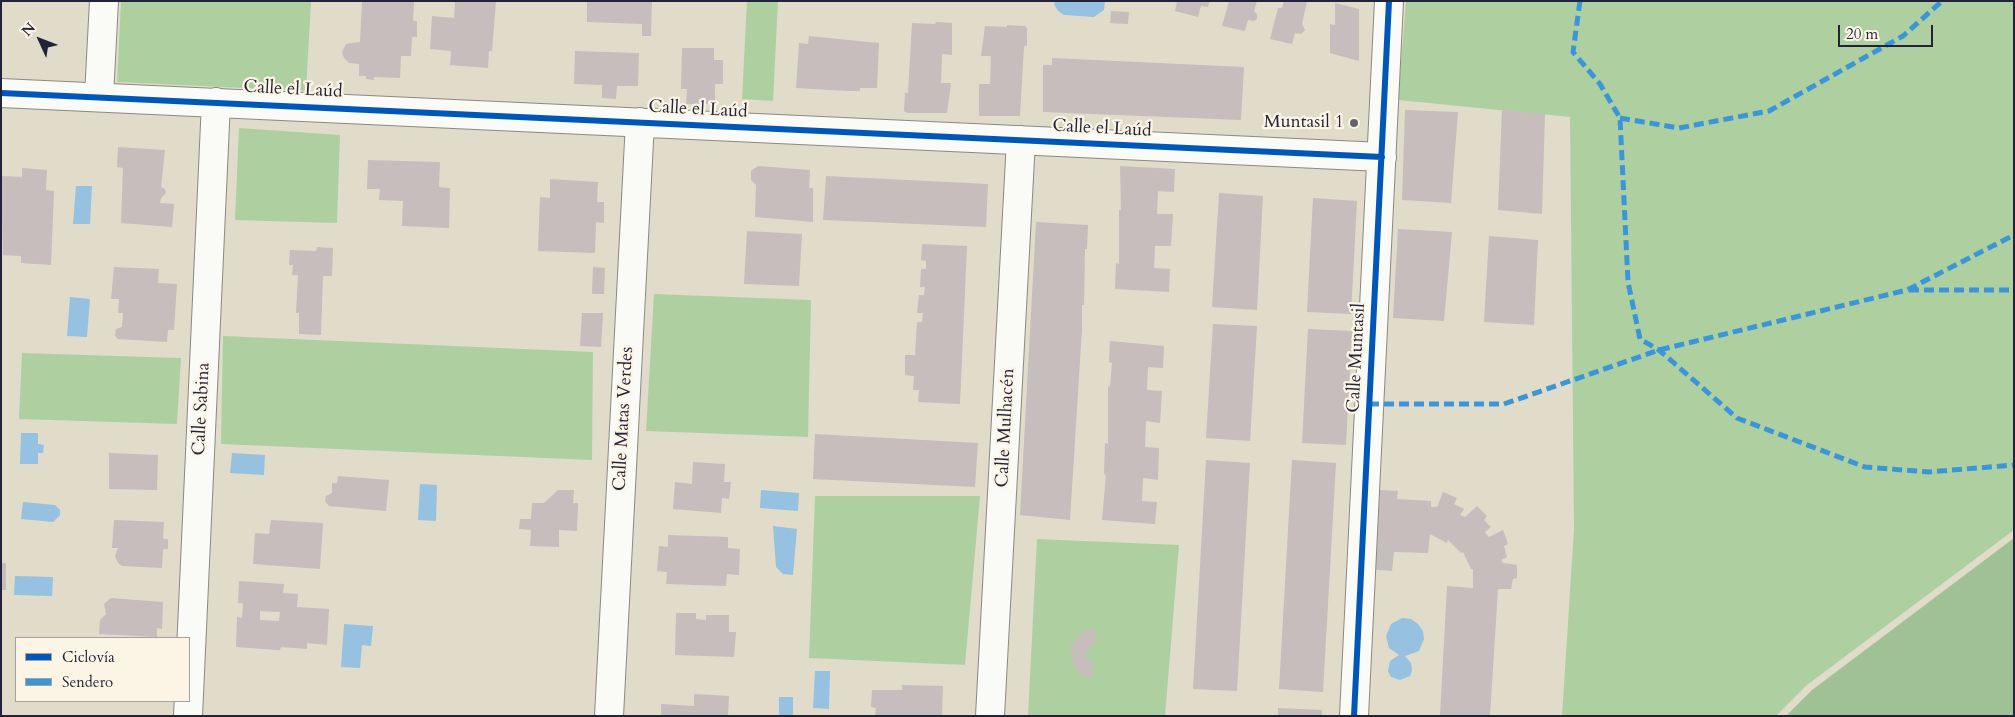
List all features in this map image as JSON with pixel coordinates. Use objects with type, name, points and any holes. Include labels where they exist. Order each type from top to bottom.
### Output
[{"type":"street","points":[[99,96],[104,1]]},
{"type":"street","name":"Calle Muntasil","points":[[1354,716],[1389,1]]},
{"type":"street","name":"Calle el Laúd","points":[[5,94],[99,96],[1382,157]]},
{"type":"street","name":"Calle Sabina","points":[[190,672],[216,102]]},
{"type":"street","name":"Calle Matas Verdes","points":[[609,716],[640,122]]},
{"type":"street","name":"Calle Mulhacén","points":[[990,716],[1021,140]]},
{"type":"street","name":"Calle Sabina","points":[[188,716],[189,702]]},
{"type":"green space","points":[[121,1],[311,1],[306,91],[117,82]]},
{"type":"green space","points":[[747,1],[778,1],[773,101],[742,99]]},
{"type":"green space","points":[[1406,1],[2014,1],[2014,530],[1807,685],[1776,716],[1562,716],[1574,529],[1570,117],[1398,100]]},
{"type":"green space","points":[[239,128],[340,135],[337,223],[235,220]]},
{"type":"green space","points":[[654,294],[811,300],[808,437],[646,431]]},
{"type":"green space","points":[[223,336],[593,352],[592,460],[221,444]]},
{"type":"green space","points":[[22,353],[181,358],[177,424],[19,419]]},
{"type":"green space","points":[[815,496],[980,496],[965,665],[809,658]]},
{"type":"green space","points":[[2014,538],[2014,716],[1786,716],[1812,690]]},
{"type":"green space","points":[[1037,539],[1179,545],[1165,716],[1028,716]]},
{"type":"water","points":[[1055,1],[1105,1],[1104,10],[1094,17],[1064,15],[1058,11],[1054,4]]},
{"type":"water","points":[[76,186],[92,186],[90,224],[73,224]]},
{"type":"water","points":[[70,297],[90,299],[87,337],[67,336]]},
{"type":"water","points":[[21,433],[38,433],[38,444],[44,445],[43,453],[38,453],[38,464],[20,464]]},
{"type":"water","points":[[232,453],[265,455],[264,475],[230,473]]},
{"type":"water","points":[[420,484],[437,485],[436,521],[418,520]]},
{"type":"water","points":[[761,490],[799,493],[798,511],[760,508]]},
{"type":"water","points":[[23,502],[55,505],[60,510],[60,515],[53,522],[21,519]]},
{"type":"water","points":[[773,526],[797,529],[793,575],[783,574],[776,567]]},
{"type":"water","points":[[15,576],[53,577],[52,596],[14,595]]},
{"type":"water","points":[[1402,618],[1411,619],[1418,624],[1423,631],[1424,639],[1419,651],[1405,656],[1411,663],[1412,670],[1410,676],[1400,680],[1391,677],[1388,671],[1390,661],[1399,655],[1389,648],[1386,636],[1391,624]]},
{"type":"water","points":[[344,624],[373,626],[371,646],[362,645],[360,668],[341,667]]},
{"type":"water","points":[[815,671],[830,671],[829,709],[813,708]]},
{"type":"water","points":[[779,697],[793,697],[793,716],[779,716]]},
{"type":"building","points":[[362,1],[414,1],[413,21],[417,21],[417,37],[412,37],[411,56],[401,56],[400,78],[374,77],[374,80],[366,79],[366,76],[359,76],[359,64],[349,63],[344,58],[342,52],[346,44],[360,42]]},
{"type":"building","points":[[455,1],[496,1],[492,51],[489,51],[488,68],[450,65],[451,51],[430,49],[432,16],[454,18]]},
{"type":"building","points":[[587,1],[652,1],[651,36],[642,36],[642,24],[587,22]]},
{"type":"building","points":[[1177,1],[1210,1],[1208,7],[1201,6],[1198,17],[1175,11]]},
{"type":"building","points":[[1229,1],[1257,1],[1254,11],[1257,14],[1257,19],[1254,21],[1248,20],[1245,31],[1222,26]]},
{"type":"building","points":[[1284,1],[1307,1],[1302,24],[1305,30],[1301,34],[1295,33],[1292,44],[1270,39],[1278,8],[1282,8]]},
{"type":"building","points":[[1335,3],[1359,9],[1359,61],[1330,53],[1330,24],[1335,25]]},
{"type":"building","points":[[1111,11],[1129,12],[1128,24],[1110,23]]},
{"type":"building","points":[[936,22],[952,23],[952,55],[942,54],[941,83],[951,83],[947,113],[907,113],[904,111],[905,93],[908,93],[912,23],[935,24]]},
{"type":"building","points":[[1007,25],[1025,26],[1027,28],[1027,46],[1024,46],[1020,116],[979,116],[979,84],[990,84],[991,56],[981,56],[985,26],[1007,27]]},
{"type":"building","points":[[809,36],[879,43],[877,88],[860,88],[860,91],[847,91],[796,88],[799,43],[808,44]]},
{"type":"building","points":[[682,48],[714,48],[714,60],[723,60],[723,84],[715,84],[715,104],[686,104],[687,89],[681,89]]},
{"type":"building","points":[[575,51],[639,53],[638,86],[617,86],[616,99],[602,98],[602,85],[574,84]]},
{"type":"building","points":[[1052,58],[1244,67],[1241,120],[1043,112],[1043,65],[1052,65]]},
{"type":"building","points":[[1405,110],[1458,112],[1451,203],[1402,200]]},
{"type":"building","points":[[1502,110],[1545,114],[1542,214],[1498,210]]},
{"type":"building","points":[[118,147],[165,150],[161,187],[165,189],[166,193],[161,198],[160,203],[174,204],[172,227],[121,223],[123,168],[117,167]]},
{"type":"building","points":[[368,160],[440,162],[439,187],[450,188],[449,228],[402,226],[403,201],[379,200],[380,189],[367,189]]},
{"type":"building","points":[[758,166],[810,170],[809,188],[813,188],[813,222],[755,217],[756,185],[751,180],[751,171]]},
{"type":"building","points":[[1120,166],[1175,169],[1174,192],[1158,191],[1157,214],[1173,214],[1171,246],[1155,246],[1154,268],[1170,269],[1169,292],[1115,289],[1116,263],[1119,264]]},
{"type":"building","points":[[22,168],[47,170],[46,190],[54,191],[51,265],[21,263],[21,256],[3,255],[1,176],[22,177]]},
{"type":"building","points":[[826,176],[988,184],[986,227],[823,220]]},
{"type":"building","points":[[550,179],[598,182],[597,202],[604,202],[604,223],[596,222],[595,253],[538,251],[540,197],[550,198]]},
{"type":"building","points":[[1219,193],[1263,196],[1257,310],[1212,307]]},
{"type":"building","points":[[1313,198],[1357,201],[1351,314],[1307,312]]},
{"type":"building","points":[[1036,222],[1088,225],[1087,249],[1085,249],[1084,305],[1082,305],[1070,520],[1020,515]]},
{"type":"building","points":[[1398,229],[1452,232],[1444,321],[1393,318]]},
{"type":"building","points":[[747,231],[802,234],[799,286],[744,284]]},
{"type":"building","points":[[1489,236],[1538,240],[1534,325],[1484,322]]},
{"type":"building","points":[[922,244],[967,246],[960,404],[918,402],[919,390],[913,390],[914,376],[905,375],[905,355],[915,355],[917,322],[922,322],[923,313],[917,313],[919,295],[924,295],[925,287],[920,287],[921,269],[926,269],[926,261],[921,260]]},
{"type":"building","points":[[317,247],[333,248],[332,276],[323,276],[321,335],[299,334],[299,313],[296,313],[298,275],[292,275],[293,265],[289,265],[290,250],[316,251]]},
{"type":"building","points":[[114,267],[159,269],[158,283],[177,284],[174,330],[168,330],[167,342],[118,339],[115,336],[116,329],[122,327],[123,313],[118,313],[119,299],[111,299]]},
{"type":"building","points":[[593,267],[605,268],[604,294],[592,294]]},
{"type":"building","points":[[582,313],[603,313],[601,347],[580,346]]},
{"type":"building","points":[[1213,324],[1257,326],[1250,441],[1206,438]]},
{"type":"building","points":[[1308,329],[1352,331],[1346,445],[1302,443]]},
{"type":"building","points":[[1110,341],[1164,346],[1163,368],[1148,367],[1147,390],[1162,391],[1160,423],[1146,421],[1145,447],[1159,448],[1158,480],[1143,478],[1142,501],[1157,502],[1155,524],[1102,520],[1106,475],[1104,474],[1105,443],[1108,444],[1108,386],[1110,387],[1112,363],[1109,362]]},
{"type":"building","points":[[815,434],[978,443],[975,487],[813,479]]},
{"type":"building","points":[[109,453],[158,455],[157,490],[109,489]]},
{"type":"building","points":[[1206,460],[1250,463],[1237,691],[1193,689]]},
{"type":"building","points":[[1292,460],[1336,463],[1323,692],[1279,689]]},
{"type":"building","points":[[693,462],[725,464],[724,482],[731,482],[729,499],[722,498],[721,513],[673,509],[675,482],[692,484]]},
{"type":"building","points":[[338,476],[389,480],[386,511],[329,506],[325,501],[326,496],[332,493],[332,483],[337,483]]},
{"type":"building","points":[[558,490],[574,490],[573,503],[578,503],[577,531],[559,530],[559,547],[530,546],[531,530],[519,529],[520,519],[531,519],[532,503],[544,503]]},
{"type":"building","points":[[1380,490],[1398,491],[1397,499],[1431,501],[1431,507],[1437,507],[1443,492],[1457,498],[1454,504],[1464,509],[1460,515],[1465,517],[1477,506],[1487,516],[1484,520],[1491,527],[1485,532],[1489,537],[1503,530],[1508,544],[1504,546],[1507,557],[1501,560],[1503,563],[1517,565],[1517,578],[1513,579],[1511,589],[1498,589],[1490,716],[1440,716],[1447,586],[1473,588],[1473,569],[1471,569],[1463,552],[1461,553],[1448,540],[1447,543],[1430,534],[1428,553],[1394,552],[1392,571],[1367,569],[1368,547],[1377,547]]},
{"type":"building","points":[[114,520],[164,522],[163,539],[168,539],[168,549],[163,549],[162,568],[122,566],[118,563],[115,556],[118,548],[112,548]]},
{"type":"building","points":[[271,520],[323,523],[320,569],[253,564],[255,533],[269,534]]},
{"type":"building","points":[[668,535],[728,537],[728,548],[740,549],[739,575],[727,574],[726,586],[666,584],[667,572],[657,571],[659,546],[668,547]]},
{"type":"building","points":[[1,563],[6,563],[6,590],[1,590]]},
{"type":"building","points":[[239,581],[284,584],[283,593],[298,594],[297,607],[329,609],[327,645],[307,643],[307,649],[281,647],[280,650],[236,647],[237,617],[242,618],[243,603],[238,603]],"holes":[[[260,611],[280,612],[279,621],[260,620]]]},
{"type":"building","points":[[111,598],[163,602],[162,629],[157,628],[157,637],[99,634],[100,620],[106,614],[104,604]]},
{"type":"building","points":[[676,613],[696,613],[696,619],[706,620],[706,615],[729,615],[729,632],[736,632],[734,657],[675,655]]},
{"type":"building","points":[[1096,628],[1095,645],[1090,646],[1085,654],[1087,660],[1094,663],[1091,679],[1079,674],[1072,663],[1071,646],[1082,632]]},
{"type":"building","points":[[902,685],[943,686],[942,716],[875,716],[876,708],[871,707],[872,690],[902,690]]},
{"type":"building","points":[[694,694],[729,696],[728,716],[661,716],[661,704],[694,706]]},
{"type":"building","points":[[1278,708],[1322,710],[1322,716],[1278,716]]},
{"type":"marked path","points":[[1580,1],[1573,52],[1600,84],[1620,118],[1628,282],[1640,339],[1659,350],[1737,418],[1865,467],[1929,472],[2014,465]]},
{"type":"marked path","points":[[1620,118],[1679,128],[1769,111],[1903,36],[1942,1]]},
{"type":"marked path","points":[[1369,404],[1504,404],[1659,350],[1907,290],[2014,235]]},
{"type":"marked path","points":[[1909,290],[2014,290]]},
{"type":"cycle path","points":[[1354,716],[1389,1]]},
{"type":"cycle path","points":[[1,93],[1382,157]]},
{"type":"place","name":"Muntasil 1","points":[[1354,123]]}]
